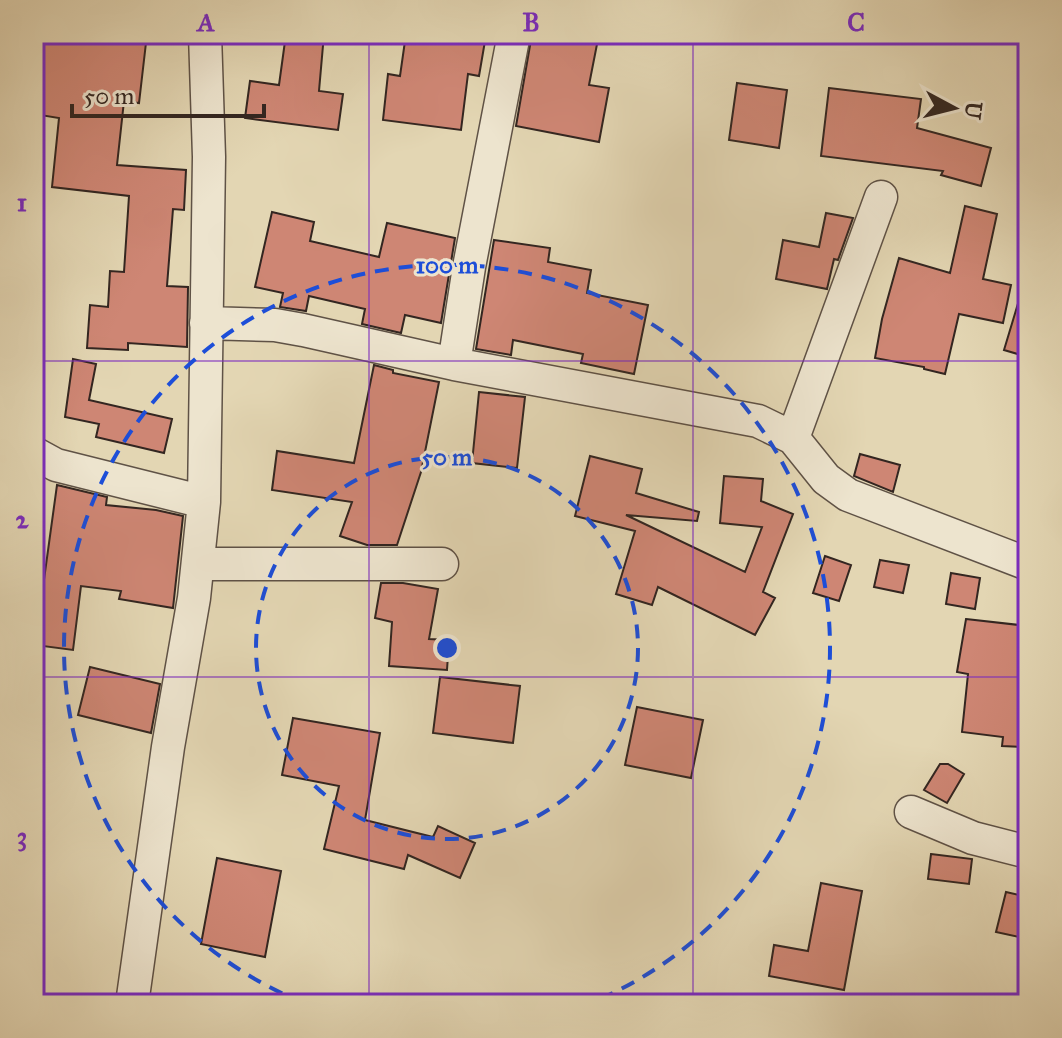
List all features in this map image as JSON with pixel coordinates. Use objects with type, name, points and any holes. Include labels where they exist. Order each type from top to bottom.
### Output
[{"type":"street","points":[[132,1004],[198,564],[204,502],[209,157],[205,34]]},
{"type":"street","points":[[454,364],[469,267],[514,34]]},
{"type":"street","points":[[793,438],[881,197]]},
{"type":"street","points":[[206,323],[289,327],[454,364],[758,421],[793,438],[826,479],[848,495],[1028,564]]},
{"type":"street","points":[[34,453],[56,465],[204,502]]},
{"type":"street","points":[[198,564],[442,564]]},
{"type":"street","points":[[911,812],[973,838],[1028,852]]},
{"type":"building","points":[[34,34],[147,34],[139,103],[124,101],[117,165],[186,170],[184,210],[173,209],[167,286],[188,287],[187,347],[128,343],[128,350],[87,348],[90,305],[108,307],[110,271],[124,272],[129,196],[52,187],[59,118],[34,114]]},
{"type":"building","points":[[286,34],[324,34],[319,91],[343,94],[338,130],[245,118],[250,81],[279,85]]},
{"type":"building","points":[[406,34],[446,34],[485,41],[479,76],[468,74],[461,130],[383,120],[388,74],[400,76]]},
{"type":"building","points":[[532,34],[599,34],[589,85],[609,88],[599,142],[516,126]]},
{"type":"building","points":[[737,83],[787,90],[779,148],[729,140]]},
{"type":"building","points":[[829,88],[921,99],[917,128],[991,148],[981,186],[941,175],[943,171],[821,156]]},
{"type":"building","points":[[965,206],[997,214],[983,279],[1011,285],[1003,323],[959,314],[945,374],[875,358],[899,258],[950,273]]},
{"type":"building","points":[[272,212],[314,222],[310,241],[379,257],[387,223],[455,238],[441,323],[405,315],[401,333],[362,324],[365,309],[309,296],[306,311],[280,307],[283,293],[255,287]]},
{"type":"building","points":[[826,213],[853,218],[838,260],[834,259],[827,289],[776,279],[783,240],[819,247]]},
{"type":"building","points":[[494,240],[550,248],[548,262],[591,270],[587,293],[648,305],[634,374],[581,363],[583,354],[513,340],[511,355],[476,349]]},
{"type":"building","points":[[1023,287],[1028,288],[1028,357],[1004,350]]},
{"type":"building","points":[[73,359],[96,364],[89,400],[172,419],[164,453],[96,437],[99,424],[65,417]]},
{"type":"building","points":[[374,365],[393,370],[393,373],[439,382],[421,472],[397,545],[367,545],[340,536],[352,502],[272,490],[277,451],[354,463]]},
{"type":"building","points":[[479,392],[525,397],[517,468],[472,463]]},
{"type":"building","points":[[860,454],[900,465],[893,492],[854,476]]},
{"type":"building","points":[[590,456],[642,469],[636,493],[699,512],[697,521],[626,515],[745,572],[762,527],[720,523],[724,476],[763,479],[761,501],[793,514],[763,592],[775,598],[755,635],[658,587],[652,605],[616,594],[635,531],[575,516]]},
{"type":"building","points":[[57,485],[107,497],[106,505],[183,516],[173,608],[119,599],[121,591],[81,586],[73,650],[35,645]]},
{"type":"building","points":[[825,556],[851,565],[839,601],[813,593]]},
{"type":"building","points":[[880,560],[909,565],[903,593],[874,587]]},
{"type":"building","points":[[951,573],[980,578],[975,609],[946,604]]},
{"type":"building","points":[[381,583],[438,589],[429,639],[449,640],[447,670],[389,666],[392,622],[375,618]]},
{"type":"building","points":[[966,619],[1028,626],[1020,709],[1026,710],[1023,747],[1002,746],[1003,737],[962,732],[968,674],[957,672]]},
{"type":"building","points":[[90,667],[160,684],[151,733],[78,715]]},
{"type":"building","points":[[440,677],[520,686],[513,743],[433,733]]},
{"type":"building","points":[[637,707],[703,720],[691,778],[625,765]]},
{"type":"building","points":[[293,718],[380,733],[365,820],[433,837],[438,826],[475,843],[460,878],[408,855],[404,869],[324,849],[339,786],[282,775]]},
{"type":"building","points":[[940,764],[948,764],[964,774],[947,803],[924,790]]},
{"type":"building","points":[[931,854],[972,859],[969,884],[928,879]]},
{"type":"building","points":[[217,858],[281,871],[265,957],[201,944]]},
{"type":"building","points":[[821,883],[862,891],[844,990],[769,976],[774,945],[808,951]]},
{"type":"building","points":[[1006,892],[1028,897],[1028,939],[996,932]]}]
